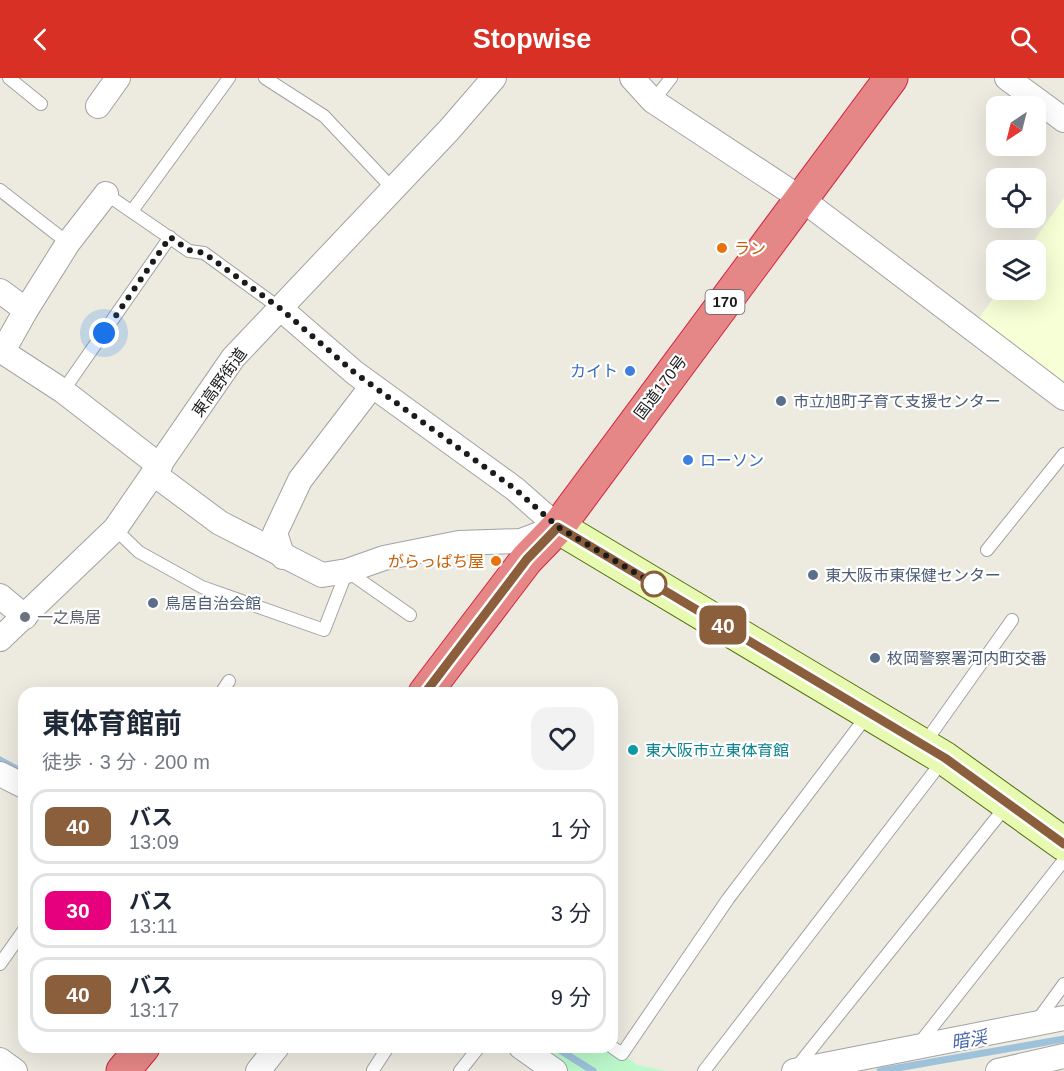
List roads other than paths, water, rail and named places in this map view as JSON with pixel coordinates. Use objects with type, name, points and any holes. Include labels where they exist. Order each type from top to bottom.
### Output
[{"type":"highway","name":"国道170号","points":[[430,687],[527,559],[558,527],[660,387],[803,200],[891,78]]},
{"type":"highway","points":[[123,1071],[138,1053]]},
{"type":"street","points":[[98,105],[118,78]]},
{"type":"street","name":"東高野街道","points":[[0,639],[115,529],[233,358],[449,130],[494,78]]},
{"type":"street","points":[[632,78],[653,101],[803,200],[1064,398]]},
{"type":"street","points":[[1007,78],[1064,120]]},
{"type":"street","points":[[106,194],[68,243],[1,351],[63,391],[220,522],[283,557],[322,575],[347,571],[384,558],[459,543],[521,541],[558,527]]},
{"type":"street","points":[[0,291],[26,310]]},
{"type":"street","points":[[281,309],[372,386],[515,489],[558,527],[934,751],[1064,844]]},
{"type":"street","points":[[283,557],[275,534],[300,480],[372,386]]},
{"type":"street","points":[[0,596],[25,617]]},
{"type":"street","points":[[0,774],[18,783]]},
{"type":"street","points":[[794,1071],[1064,1018]]},
{"type":"street","points":[[258,1071],[272,1053]]},
{"type":"street","points":[[528,1053],[551,1070]]},
{"type":"street","points":[[998,1071],[1064,1056]]},
{"type":"street","points":[[0,1060],[15,1071]]},
{"type":"lane","points":[[9,78],[41,105]]},
{"type":"lane","points":[[132,211],[229,78]]},
{"type":"lane","points":[[265,78],[324,116],[392,188]]},
{"type":"lane","points":[[653,101],[671,78]]},
{"type":"lane","points":[[0,190],[68,243]]},
{"type":"lane","points":[[106,194],[189,250],[204,253],[281,309]]},
{"type":"lane","points":[[63,391],[170,237]]},
{"type":"lane","points":[[987,550],[1064,454]]},
{"type":"lane","points":[[115,529],[139,552],[202,587],[324,630],[347,571],[410,615]]},
{"type":"lane","points":[[704,1071],[934,751],[1012,620]]},
{"type":"lane","points":[[225,687],[229,681]]},
{"type":"lane","points":[[618,1051],[622,1054],[728,899],[869,712]]},
{"type":"lane","points":[[794,1071],[1008,803]]},
{"type":"lane","points":[[917,1046],[1064,860]]},
{"type":"lane","points":[[0,964],[18,938]]},
{"type":"lane","points":[[1034,1024],[1064,984]]},
{"type":"lane","points":[[373,1070],[384,1053]]},
{"type":"lane","points":[[460,1071],[474,1053]]},
{"type":"waterway","name":"暗渓","points":[[0,760],[18,770]]},
{"type":"waterway","name":"暗渓","points":[[880,1071],[1064,1039]]},
{"type":"waterway","name":"暗渓","points":[[564,1053],[593,1071]]},
{"type":"place","name":"ラン","points":[[722,248]]},
{"type":"place","name":"カイト","points":[[630,371]]},
{"type":"place","name":"市立旭町子育て支援センター","points":[[781,401]]},
{"type":"place","name":"ローソン","points":[[688,460]]},
{"type":"place","name":"がらっぱち屋","points":[[496,561]]},
{"type":"place","name":"東大阪市東保健センター","points":[[813,575]]},
{"type":"place","name":"鳥居自治会館","points":[[153,603]]},
{"type":"place","name":"一之鳥居","points":[[25,617]]},
{"type":"place","name":"枚岡警察署河内町交番","points":[[875,658]]},
{"type":"place","name":"東大阪市立東体育館","points":[[633,750]]}]
